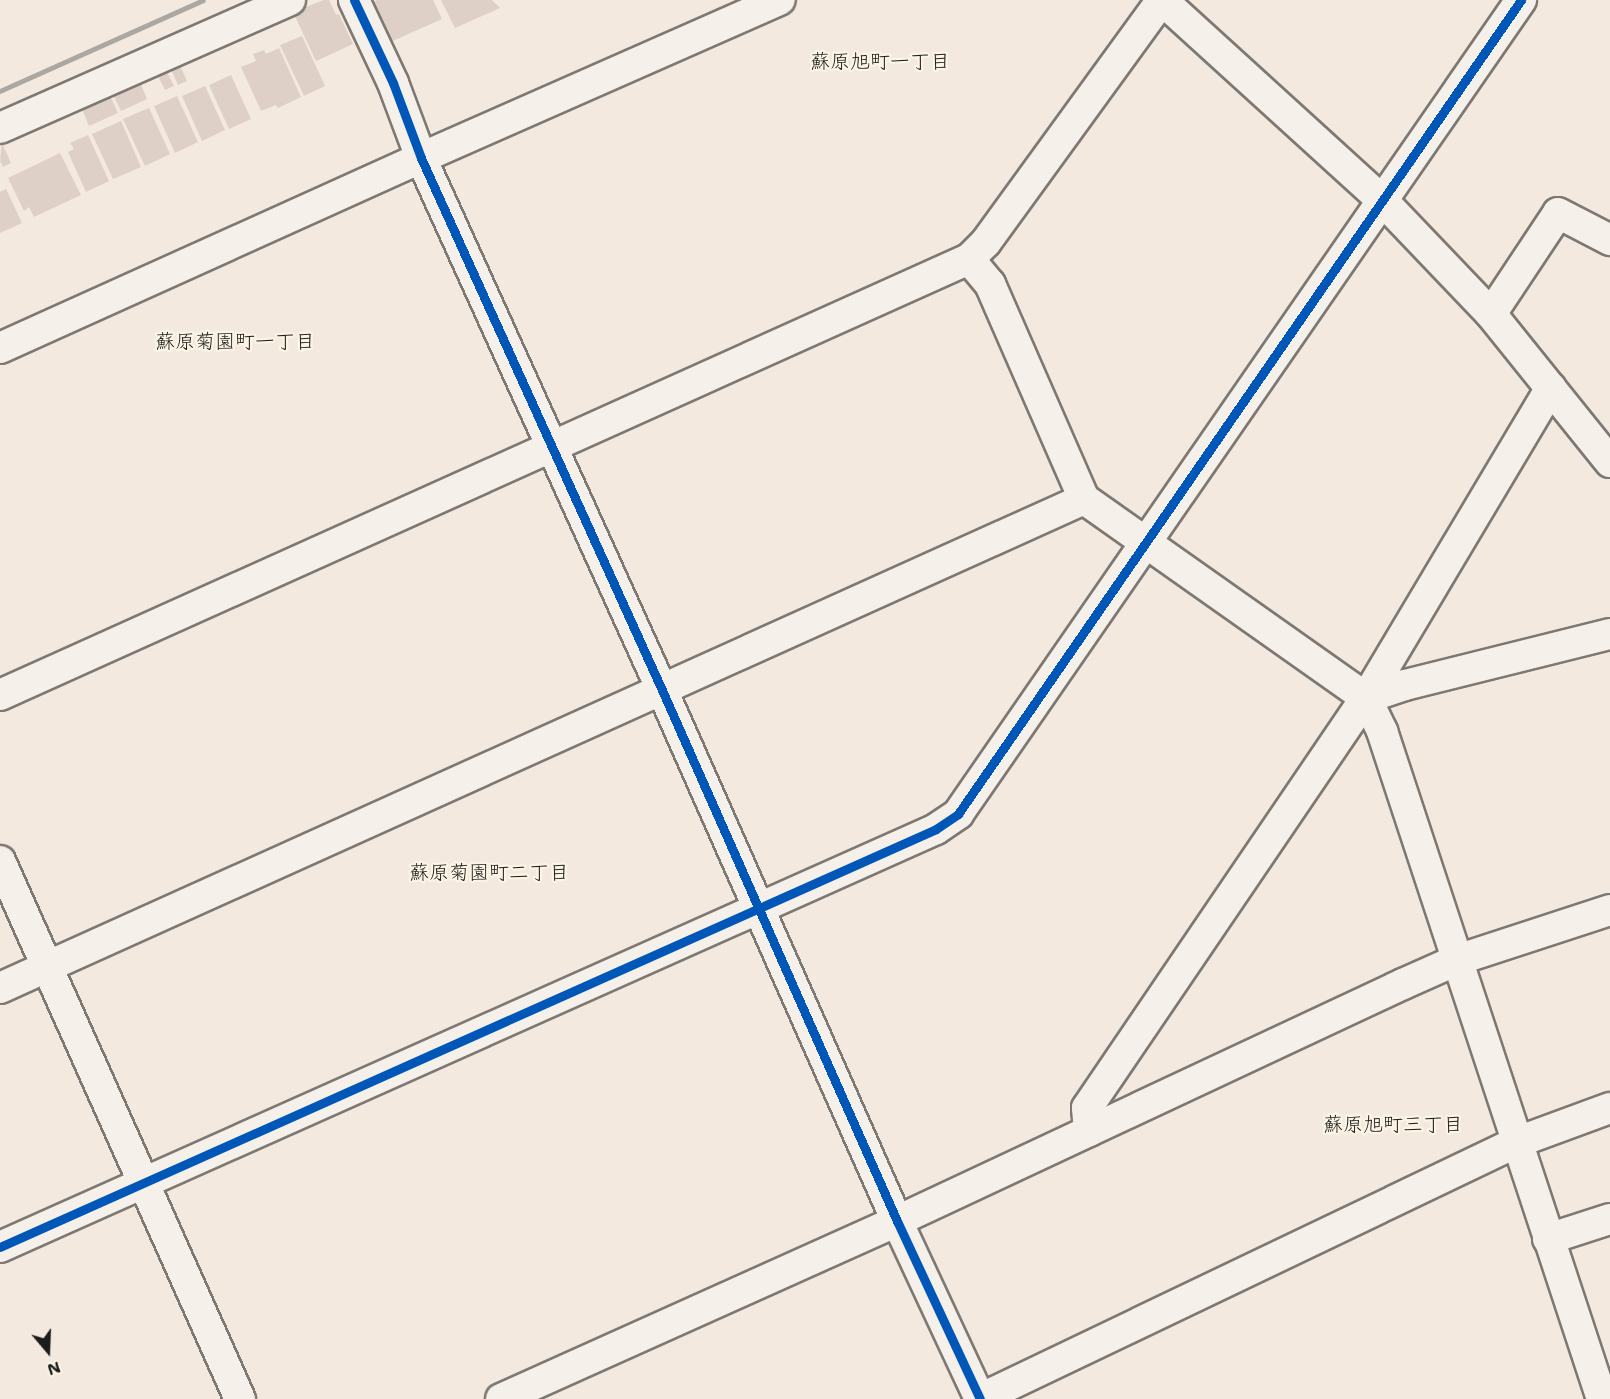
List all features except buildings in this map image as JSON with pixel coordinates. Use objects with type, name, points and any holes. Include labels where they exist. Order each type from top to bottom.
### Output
[{"type":"street","points":[[0,128],[290,0]]},
{"type":"street","points":[[354,0],[393,83],[421,158],[662,690],[757,909],[897,1221],[980,1399],[1515,1143],[1610,1108]]},
{"type":"street","points":[[0,348],[421,158],[780,0]]},
{"type":"street","points":[[0,695],[969,259],[986,242],[1162,0],[1382,200],[1491,314],[1610,462]]},
{"type":"street","points":[[0,1247],[936,829],[958,814],[1521,0]]},
{"type":"street","points":[[1491,314],[1558,213],[1610,240]]},
{"type":"street","points":[[969,259],[990,284],[1084,499],[1366,698],[1382,731],[1599,1396]]},
{"type":"street","points":[[1089,1131],[1087,1108],[1366,698],[1551,388]]},
{"type":"street","points":[[0,988],[1084,499]]},
{"type":"street","points":[[1366,698],[1405,685],[1610,634]]},
{"type":"street","points":[[0,861],[240,1399]]},
{"type":"street","points":[[501,1399],[897,1221],[1457,960],[1610,910]]},
{"type":"street","points":[[1548,1239],[1610,1219]]},
{"type":"railway","points":[[0,91],[203,0]]},
{"type":"cycle path","points":[[354,0],[393,83],[421,158],[662,690],[897,1221],[980,1399]]},
{"type":"cycle path","points":[[0,1247],[936,829],[958,814],[1521,0]]},
{"type":"district","name":"蘇原旭町一丁目","points":[[880,61]]},
{"type":"district","name":"蘇原菊園町一丁目","points":[[235,341]]},
{"type":"district","name":"蘇原菊園町二丁目","points":[[489,872]]},
{"type":"district","name":"蘇原旭町三丁目","points":[[1393,1124]]}]
